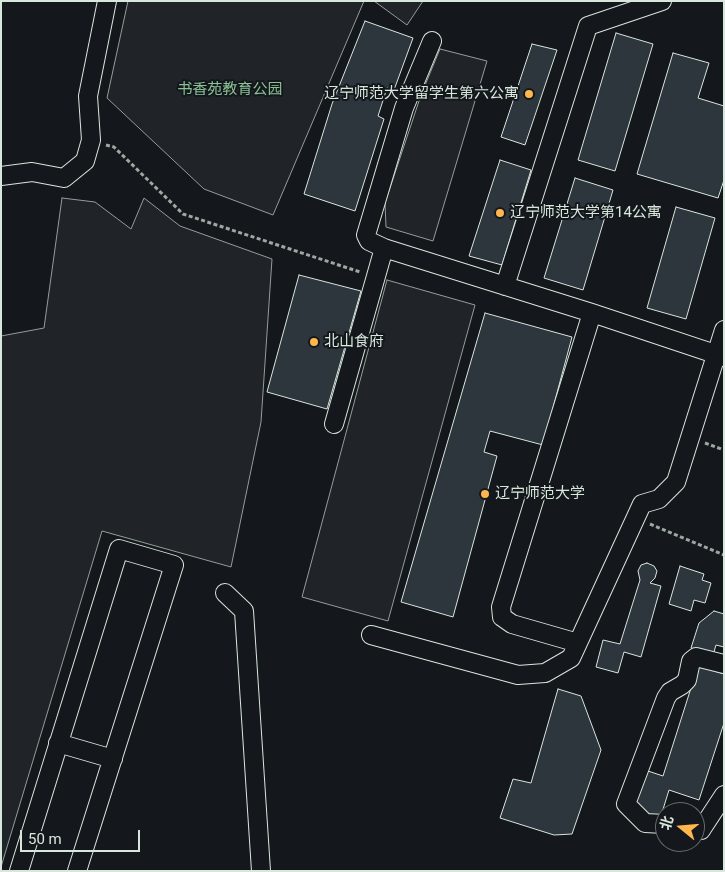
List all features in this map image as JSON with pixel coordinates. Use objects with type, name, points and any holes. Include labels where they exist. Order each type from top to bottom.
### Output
[{"type":"street","points":[[1,176],[32,172],[64,178],[85,161],[91,140],[88,96],[107,1]]},
{"type":"street","points":[[505,286],[588,26],[662,1]]},
{"type":"street","points":[[432,41],[404,108],[366,235],[369,242],[720,356]]},
{"type":"street","points":[[334,424],[384,248]]},
{"type":"street","points":[[578,644],[512,624],[502,617],[501,607],[592,313]]},
{"type":"street","points":[[371,635],[518,675],[545,673],[572,658],[642,504],[658,498],[676,482],[720,356],[724,330]]},
{"type":"street","points":[[19,871],[119,549],[174,565],[77,871]]},
{"type":"street","points":[[225,593],[244,611],[261,871]]},
{"type":"street","points":[[655,824],[645,823],[626,804],[666,698],[670,692],[682,685],[686,680],[691,661],[696,658],[724,664]]},
{"type":"street","points":[[58,744],[113,759]]},
{"type":"street","points":[[705,824],[724,795]]},
{"type":"path","points":[[91,140],[114,147],[183,214],[376,278]]},
{"type":"path","points":[[636,518],[724,555]]},
{"type":"green space","name":"书香苑教育公园","points":[[128,1],[364,1],[273,215],[204,189],[107,98]]},
{"type":"green space","points":[[374,1],[423,1],[407,25]]},
{"type":"green space","points":[[440,49],[487,61],[433,241],[386,227],[385,203],[421,95]]},
{"type":"green space","points":[[62,198],[95,202],[131,229],[144,198],[180,226],[272,259],[261,422],[231,567],[102,531],[1,867],[1,336],[44,328]]},
{"type":"green space","points":[[387,280],[475,305],[388,621],[302,597]]},
{"type":"building","points":[[365,21],[413,38],[394,90],[387,88],[378,116],[384,119],[355,211],[304,194],[332,104]]},
{"type":"building","points":[[616,33],[653,44],[615,171],[578,160]]},
{"type":"building","name":"辽宁师范大学留学生第六公寓","points":[[532,44],[557,50],[525,145],[501,137]]},
{"type":"building","points":[[673,53],[709,63],[698,98],[724,106],[724,180],[718,198],[637,174]]},
{"type":"building","name":"辽宁师范大学第14公寓","points":[[500,160],[531,170],[502,265],[469,256]]},
{"type":"building","points":[[575,178],[613,190],[583,290],[544,278]]},
{"type":"building","points":[[676,207],[715,218],[686,319],[647,308]]},
{"type":"building","name":"北山食府","points":[[299,275],[361,291],[327,409],[267,392]]},
{"type":"building","points":[[485,313],[572,337],[543,445],[490,431],[484,452],[497,456],[453,617],[401,602]]},
{"type":"building","points":[[647,563],[654,566],[657,571],[655,578],[650,583],[661,586],[641,657],[624,652],[618,673],[596,667],[603,640],[620,644],[640,580],[638,571],[641,565]]},
{"type":"building","points":[[680,566],[704,574],[702,580],[711,583],[705,603],[694,600],[691,611],[669,604]]},
{"type":"building","points":[[714,611],[724,614],[724,647],[716,645],[713,655],[691,648],[699,623]]},
{"type":"building","points":[[698,666],[724,674],[724,723],[699,800],[669,790],[665,802],[655,802],[655,817],[630,809],[642,769],[663,776]]},
{"type":"building","points":[[558,689],[581,696],[601,750],[572,834],[554,835],[500,818],[513,779],[531,783]]},
{"type":"place","name":"辽宁师范大学留学生第六公寓","points":[[529,94]]},
{"type":"place","name":"辽宁师范大学第14公寓","points":[[500,213]]},
{"type":"place","name":"北山食府","points":[[314,342]]},
{"type":"place","name":"辽宁师范大学","points":[[485,494]]}]
